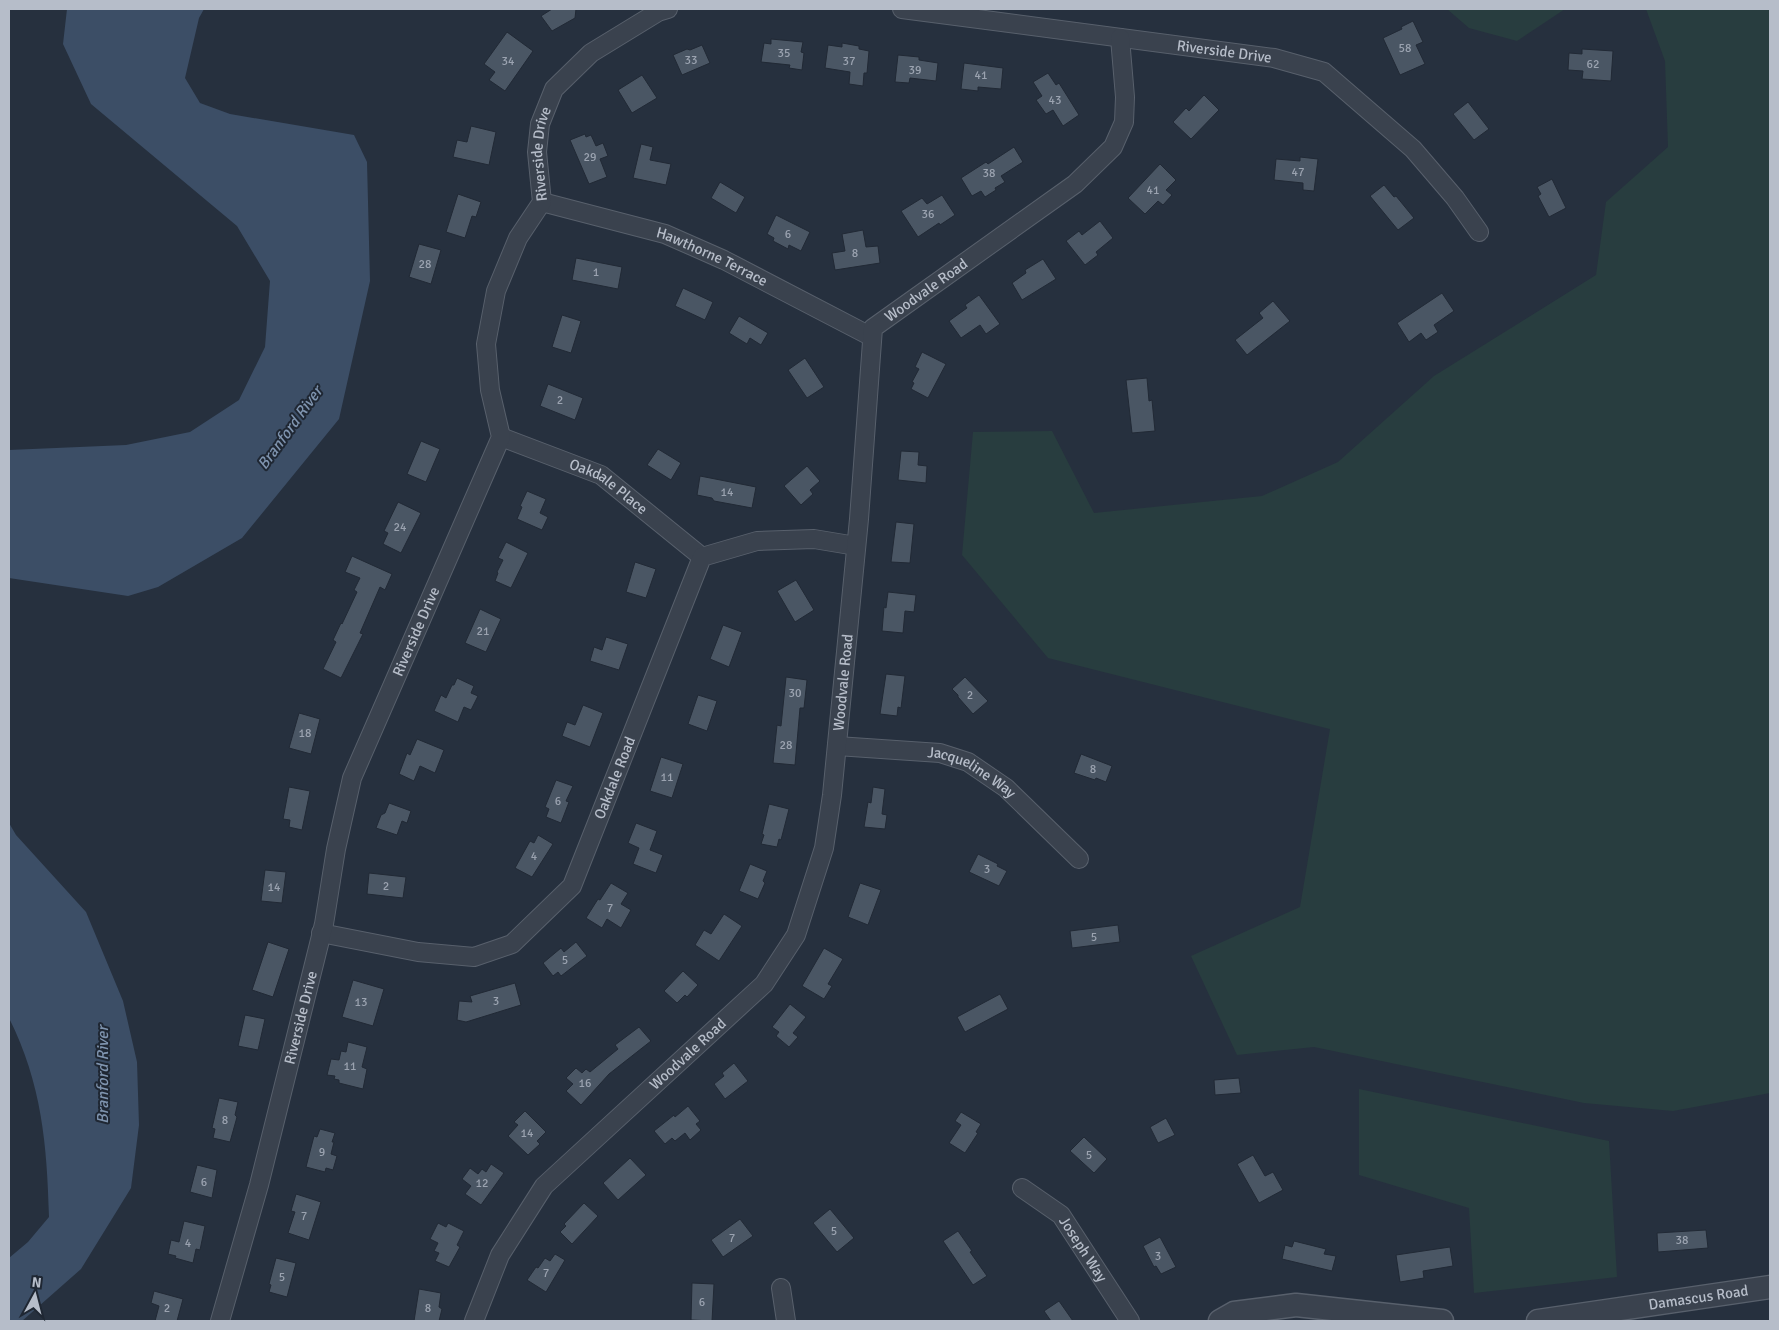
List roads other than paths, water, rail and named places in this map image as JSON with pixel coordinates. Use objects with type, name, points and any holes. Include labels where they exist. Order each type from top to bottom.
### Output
[{"type":"street","name":"Riverside Drive","points":[[220,1321],[259,1185],[321,933],[336,849],[352,778],[501,437],[490,390],[486,344],[496,290],[518,238],[542,202],[537,152],[540,124],[554,89],[591,53],[658,12],[668,9]]},
{"type":"street","name":"Riverside Drive","points":[[902,9],[1274,58],[1324,72],[1413,149],[1455,198],[1479,232]]},
{"type":"street","name":"Woodvale Road","points":[[474,1321],[500,1255],[544,1186],[764,984],[796,936],[824,848],[832,795],[856,546],[873,328],[1075,184],[1113,147],[1124,122],[1125,97],[1120,38]]},
{"type":"street","name":"Hawthorne Terrace","points":[[542,202],[665,234],[724,260],[872,337]]},
{"type":"street","name":"Oakdale Place","points":[[501,437],[600,475],[702,556]]},
{"type":"street","points":[[702,556],[756,541],[814,539],[856,546]]},
{"type":"street","name":"Oakdale Road","points":[[321,933],[418,952],[474,957],[512,944],[572,886],[702,556]]},
{"type":"street","name":"Jacqueline Way","points":[[837,746],[940,753],[968,762],[1006,788],[1079,859]]},
{"type":"street","name":"Joseph Way","points":[[1022,1188],[1061,1215],[1130,1321]]},
{"type":"street","name":"Damascus Road","points":[[1538,1321],[1770,1287]]},
{"type":"street","points":[[781,1288],[786,1321]]},
{"type":"street","points":[[1220,1321],[1234,1313],[1296,1305],[1442,1321]]},
{"type":"water","name":"Branford River","points":[[67,9],[204,9],[199,18],[185,78],[200,103],[230,114],[354,135],[367,162],[370,281],[339,419],[242,538],[158,587],[128,596],[9,578],[9,450],[126,445],[190,432],[239,400],[265,347],[270,281],[237,226],[91,104],[63,44]]},
{"type":"water","name":"Branford River","points":[[9,823],[16,835],[86,912],[123,1001],[137,1062],[139,1125],[131,1188],[81,1269],[22,1321],[9,1321],[9,1258],[28,1242],[49,1217],[47,1165],[41,1115],[29,1067],[9,1018]]}]
